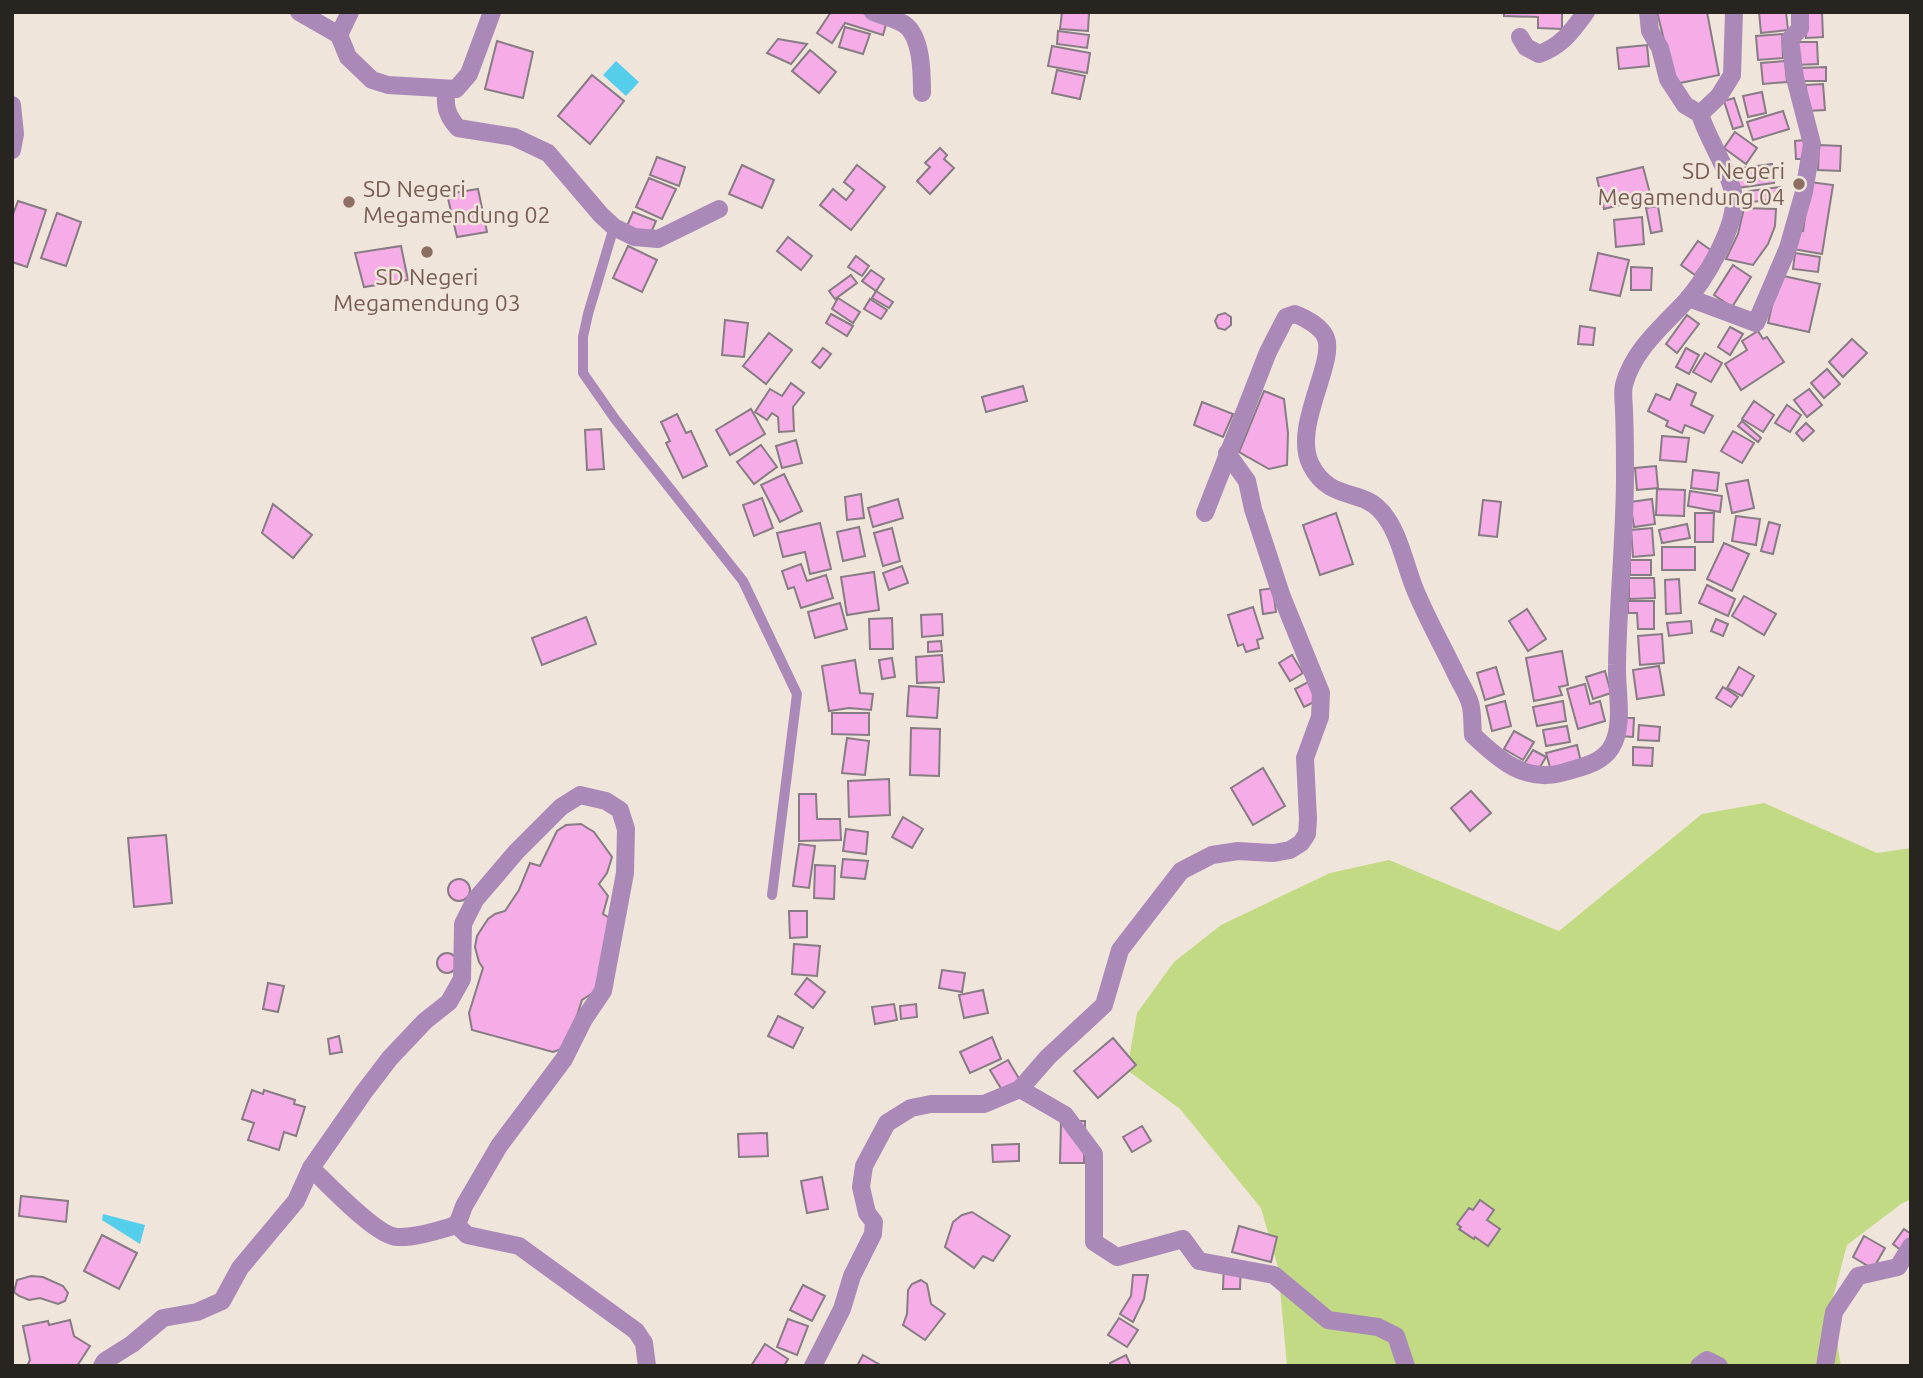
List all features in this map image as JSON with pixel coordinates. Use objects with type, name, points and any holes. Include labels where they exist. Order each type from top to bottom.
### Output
[{"type":"street","points":[[299,12],[339,35],[348,57],[372,80],[388,85],[446,89],[456,89],[468,74],[492,12]]},
{"type":"street","points":[[339,35],[351,12]]},
{"type":"street","points":[[873,12],[906,25],[919,52],[922,93]]},
{"type":"street","points":[[1520,37],[1526,47],[1539,54],[1548,51],[1565,40],[1586,12]]},
{"type":"street","points":[[1205,513],[1268,352],[1286,317],[1296,314],[1321,330],[1327,343],[1304,447],[1309,463],[1318,478],[1330,487],[1377,506],[1386,516],[1415,588],[1471,704],[1473,735],[1502,762],[1522,772],[1551,776],[1593,763],[1611,748],[1618,726],[1617,638],[1624,551],[1624,386],[1634,362],[1649,339],[1689,298],[1715,257],[1732,215],[1735,200],[1722,161],[1705,132],[1700,114],[1685,105],[1668,79],[1660,48],[1650,31],[1648,12]]},
{"type":"street","points":[[1700,114],[1719,96],[1732,75],[1734,12]]},
{"type":"street","points":[[1689,298],[1756,323],[1772,289],[1804,192],[1812,144],[1795,78],[1790,39],[1800,29],[1800,12]]},
{"type":"street","points":[[446,89],[447,116],[458,128],[514,137],[548,153],[601,215],[614,227],[634,237],[658,239],[719,209]]},
{"type":"street","points":[[12,105],[15,134],[12,150]]},
{"type":"street","points":[[813,1366],[842,1309],[852,1276],[873,1234],[874,1222],[867,1213],[861,1187],[863,1166],[887,1123],[911,1108],[931,1104],[984,1104],[1020,1089],[1048,1057],[1104,1005],[1121,950],[1181,871],[1212,855],[1238,850],[1274,853],[1290,850],[1301,843],[1307,834],[1305,758],[1320,717],[1321,693],[1282,597],[1253,509],[1247,481],[1227,453]]},
{"type":"street","points":[[102,1366],[163,1318],[197,1312],[222,1301],[240,1268],[296,1201],[311,1168],[390,1058],[425,1020],[449,1002],[463,979],[463,924],[475,900],[516,852],[561,807],[580,795],[606,801],[620,810],[626,829],[625,873],[603,991],[584,1019],[565,1059],[499,1146],[464,1206],[457,1225]]},
{"type":"street","points":[[1020,1089],[1065,1115],[1094,1154],[1094,1242],[1117,1257],[1183,1239],[1199,1261],[1274,1275],[1328,1320],[1378,1327],[1396,1336],[1406,1366]]},
{"type":"street","points":[[311,1168],[348,1204],[389,1236],[399,1237],[457,1225]]},
{"type":"street","points":[[457,1225],[467,1235],[519,1246],[636,1332],[644,1343],[647,1366]]},
{"type":"street","points":[[1825,1366],[1834,1312],[1858,1276],[1898,1267],[1911,1246]]},
{"type":"street","points":[[1699,1366],[1707,1360],[1718,1366]]},
{"type":"lane","points":[[614,227],[583,337],[583,373],[615,419],[743,581],[797,694],[772,895]]},
{"type":"green space","points":[[1764,803],[1877,853],[1911,848],[1911,1199],[1847,1245],[1831,1305],[1841,1366],[1287,1366],[1278,1267],[1261,1208],[1180,1109],[1127,1070],[1137,1013],[1174,962],[1221,925],[1330,873],[1389,860],[1559,931],[1702,814]]},
{"type":"water","points":[[616,61],[639,82],[626,96],[603,75]]},
{"type":"water","points":[[103,1214],[145,1225],[140,1244],[102,1220]]},
{"type":"building","points":[[831,12],[860,12],[887,21],[883,35],[845,23],[832,43],[817,33]]},
{"type":"building","points":[[1062,12],[1089,12],[1088,31],[1060,29]]},
{"type":"building","points":[[1504,12],[1562,12],[1562,29],[1538,28],[1538,17],[1504,16]]},
{"type":"building","points":[[1657,12],[1707,12],[1719,75],[1675,84]]},
{"type":"building","points":[[1759,12],[1786,12],[1788,30],[1761,33]]},
{"type":"building","points":[[1805,12],[1822,12],[1823,37],[1806,38]]},
{"type":"building","points":[[845,27],[870,34],[863,54],[839,47]]},
{"type":"building","points":[[1058,31],[1089,35],[1087,48],[1057,44]]},
{"type":"building","points":[[1782,34],[1783,58],[1758,60],[1756,36]]},
{"type":"building","points":[[778,39],[807,44],[791,64],[767,53]]},
{"type":"building","points":[[497,41],[533,52],[523,98],[485,89]]},
{"type":"building","points":[[1795,42],[1817,42],[1818,64],[1796,65]]},
{"type":"building","points":[[1647,45],[1649,66],[1619,69],[1617,48]]},
{"type":"building","points":[[1052,46],[1090,53],[1087,73],[1048,66]]},
{"type":"building","points":[[810,50],[836,72],[819,93],[792,71]]},
{"type":"building","points":[[1785,61],[1787,82],[1763,84],[1761,63]]},
{"type":"building","points":[[1826,67],[1826,81],[1800,81],[1800,68]]},
{"type":"building","points":[[1057,70],[1085,76],[1080,99],[1052,93]]},
{"type":"building","points":[[592,75],[624,101],[590,144],[558,116]]},
{"type":"building","points":[[1823,84],[1825,110],[1807,111],[1806,85]]},
{"type":"building","points":[[1762,92],[1766,113],[1748,117],[1743,96]]},
{"type":"building","points":[[1734,98],[1743,126],[1733,129],[1724,101]]},
{"type":"building","points":[[1783,111],[1789,129],[1753,140],[1747,122]]},
{"type":"building","points":[[1735,132],[1757,148],[1746,164],[1724,148]]},
{"type":"building","points":[[1805,140],[1806,159],[1796,159],[1795,141]]},
{"type":"building","points":[[1819,145],[1841,146],[1840,171],[1818,170]]},
{"type":"building","points":[[940,148],[947,155],[944,159],[954,168],[930,194],[917,181],[930,167],[925,163]]},
{"type":"building","points":[[657,157],[685,167],[679,186],[650,175]]},
{"type":"building","points":[[1772,164],[1774,183],[1737,188],[1735,169]]},
{"type":"building","points":[[742,165],[774,180],[762,208],[729,194]]},
{"type":"building","points":[[857,165],[885,187],[851,230],[820,205],[833,189],[846,200],[854,190],[844,182]]},
{"type":"building","points":[[1643,167],[1651,197],[1604,209],[1597,178]]},
{"type":"building","points":[[649,178],[676,189],[662,219],[636,207]]},
{"type":"building","points":[[1810,182],[1833,185],[1822,254],[1793,249],[1796,230],[1803,231]]},
{"type":"building","points":[[1780,187],[1781,199],[1751,202],[1749,191]]},
{"type":"building","points":[[478,189],[487,232],[457,237],[447,194]]},
{"type":"building","points":[[18,201],[46,210],[27,267],[12,262],[12,217]]},
{"type":"building","points":[[1658,206],[1662,231],[1651,233],[1646,208]]},
{"type":"building","points":[[1744,208],[1776,209],[1775,226],[1768,244],[1753,265],[1726,259],[1738,234]]},
{"type":"building","points":[[633,212],[656,221],[650,235],[627,226]]},
{"type":"building","points":[[57,213],[81,222],[66,266],[41,258]]},
{"type":"building","points":[[1642,217],[1644,244],[1616,247],[1614,220]]},
{"type":"building","points":[[788,237],[812,256],[801,270],[777,251]]},
{"type":"building","points":[[1698,241],[1712,251],[1695,275],[1681,265]]},
{"type":"building","points":[[401,246],[408,280],[364,287],[355,253]]},
{"type":"building","points":[[628,246],[657,260],[642,292],[613,278]]},
{"type":"building","points":[[1598,253],[1629,260],[1620,296],[1590,290]]},
{"type":"building","points":[[1795,253],[1820,257],[1818,272],[1793,269]]},
{"type":"building","points":[[856,256],[869,266],[862,276],[848,267]]},
{"type":"building","points":[[1733,265],[1751,277],[1732,307],[1714,295]]},
{"type":"building","points":[[1631,267],[1652,268],[1651,290],[1631,290]]},
{"type":"building","points":[[871,270],[884,279],[876,291],[862,281]]},
{"type":"building","points":[[851,275],[857,283],[835,299],[829,291]]},
{"type":"building","points":[[1779,275],[1820,284],[1809,332],[1768,323]]},
{"type":"building","points":[[876,291],[893,302],[889,308],[872,298]]},
{"type":"building","points":[[838,298],[860,312],[853,323],[832,309]]},
{"type":"building","points":[[870,299],[887,310],[881,319],[864,309]]},
{"type":"building","points":[[1225,313],[1231,317],[1231,325],[1225,330],[1218,328],[1215,321],[1218,315]]},
{"type":"building","points":[[831,314],[853,326],[847,336],[826,323]]},
{"type":"building","points":[[1687,315],[1699,324],[1677,353],[1666,344]]},
{"type":"building","points":[[725,320],[748,323],[744,357],[722,355]]},
{"type":"building","points":[[1580,326],[1595,328],[1593,345],[1578,344]]},
{"type":"building","points":[[1730,327],[1743,334],[1730,355],[1718,347]]},
{"type":"building","points":[[1758,331],[1763,339],[1767,337],[1784,362],[1741,390],[1725,364],[1747,350],[1742,341]]},
{"type":"building","points":[[769,333],[792,350],[766,384],[743,366]]},
{"type":"building","points":[[1852,339],[1867,353],[1843,377],[1829,362]]},
{"type":"building","points":[[823,348],[831,354],[820,368],[812,362]]},
{"type":"building","points":[[1686,348],[1699,355],[1689,374],[1676,367]]},
{"type":"building","points":[[1705,353],[1722,363],[1711,382],[1693,372]]},
{"type":"building","points":[[1827,369],[1840,384],[1824,398],[1811,383]]},
{"type":"building","points":[[791,383],[804,393],[793,407],[794,431],[779,432],[778,417],[772,413],[767,420],[755,412],[770,389],[782,396]]},
{"type":"building","points":[[1677,384],[1696,393],[1691,405],[1713,416],[1704,433],[1685,425],[1682,433],[1666,426],[1668,421],[1648,411],[1656,394],[1670,400]]},
{"type":"building","points":[[1023,386],[1027,401],[986,412],[982,397]]},
{"type":"building","points":[[1809,389],[1822,405],[1807,417],[1794,400]]},
{"type":"building","points":[[1264,391],[1284,399],[1288,433],[1287,465],[1269,469],[1239,452]]},
{"type":"building","points":[[1754,401],[1774,415],[1763,432],[1742,419]]},
{"type":"building","points":[[1202,402],[1233,414],[1223,437],[1194,425]]},
{"type":"building","points":[[1787,405],[1801,415],[1790,432],[1775,423]]},
{"type":"building","points":[[751,409],[765,434],[730,455],[716,430]]},
{"type":"building","points":[[677,414],[686,433],[691,431],[707,466],[683,478],[666,443],[670,441],[661,422]]},
{"type":"building","points":[[1742,421],[1761,438],[1758,442],[1738,426]]},
{"type":"building","points":[[1806,423],[1814,431],[1803,441],[1796,433]]},
{"type":"building","points":[[601,429],[604,469],[587,470],[585,430]]},
{"type":"building","points":[[1733,431],[1754,443],[1742,463],[1721,451]]},
{"type":"building","points":[[1662,436],[1689,438],[1686,462],[1660,460]]},
{"type":"building","points":[[796,440],[802,463],[782,468],[776,446]]},
{"type":"building","points":[[761,445],[777,467],[754,484],[737,462]]},
{"type":"building","points":[[1656,466],[1658,488],[1637,490],[1635,468]]},
{"type":"building","points":[[1693,470],[1719,473],[1717,491],[1691,488]]},
{"type":"building","points":[[784,474],[802,511],[780,522],[761,485]]},
{"type":"building","points":[[1748,480],[1754,508],[1732,513],[1726,484]]},
{"type":"building","points":[[1657,489],[1685,490],[1684,516],[1656,515]]},
{"type":"building","points":[[1690,491],[1722,496],[1720,512],[1688,506]]},
{"type":"building","points":[[861,494],[864,518],[847,520],[845,497]]},
{"type":"building","points":[[762,498],[773,528],[754,536],[743,505]]},
{"type":"building","points":[[898,499],[903,518],[873,527],[868,508]]},
{"type":"building","points":[[1652,499],[1655,524],[1634,527],[1630,502]]},
{"type":"building","points":[[1483,500],[1501,502],[1497,537],[1479,535]]},
{"type":"building","points":[[273,504],[312,535],[293,558],[262,533]]},
{"type":"building","points":[[1336,513],[1353,564],[1320,575],[1303,525]]},
{"type":"building","points":[[1695,513],[1714,513],[1713,542],[1695,542]]},
{"type":"building","points":[[1736,516],[1760,519],[1756,545],[1732,541]]},
{"type":"building","points":[[1769,522],[1780,525],[1773,554],[1761,551]]},
{"type":"building","points":[[820,523],[831,569],[810,574],[805,552],[783,557],[777,533]]},
{"type":"building","points":[[1687,524],[1690,538],[1662,543],[1659,530]]},
{"type":"building","points":[[859,527],[865,556],[843,561],[837,532]]},
{"type":"building","points":[[892,528],[900,561],[883,566],[874,533]]},
{"type":"building","points":[[1652,528],[1654,555],[1633,557],[1631,530]]},
{"type":"building","points":[[1724,543],[1749,554],[1732,591],[1707,579]]},
{"type":"building","points":[[1662,547],[1695,547],[1695,570],[1662,570]]},
{"type":"building","points":[[1630,560],[1651,560],[1651,575],[1630,575]]},
{"type":"building","points":[[801,564],[807,581],[826,575],[833,598],[801,608],[794,587],[788,589],[782,571]]},
{"type":"building","points":[[902,566],[908,583],[889,590],[883,573]]},
{"type":"building","points":[[874,572],[879,610],[847,615],[841,577]]},
{"type":"building","points":[[1629,578],[1654,578],[1655,598],[1629,599]]},
{"type":"building","points":[[1679,579],[1681,613],[1666,614],[1665,580]]},
{"type":"building","points":[[1707,585],[1735,599],[1728,616],[1699,603]]},
{"type":"building","points":[[1273,588],[1276,612],[1263,614],[1260,590]]},
{"type":"building","points":[[1744,596],[1776,614],[1764,635],[1732,616]]},
{"type":"building","points":[[1628,601],[1654,601],[1654,629],[1638,629],[1637,613],[1628,613]]},
{"type":"building","points":[[840,603],[847,629],[815,638],[808,612]]},
{"type":"building","points":[[1253,607],[1263,638],[1257,640],[1259,648],[1246,652],[1243,644],[1238,646],[1228,615]]},
{"type":"building","points":[[1527,609],[1546,639],[1528,651],[1509,621]]},
{"type":"building","points":[[942,614],[943,635],[922,637],[921,615]]},
{"type":"building","points":[[586,617],[596,644],[542,665],[532,638]]},
{"type":"building","points":[[892,618],[893,649],[870,649],[869,619]]},
{"type":"building","points":[[1716,619],[1728,624],[1723,636],[1711,631]]},
{"type":"building","points":[[1691,621],[1692,633],[1669,636],[1667,623]]},
{"type":"building","points":[[1662,634],[1664,663],[1640,665],[1638,636]]},
{"type":"building","points":[[941,641],[942,651],[928,652],[928,642]]},
{"type":"building","points":[[1562,651],[1568,685],[1559,687],[1562,695],[1534,701],[1526,658]]},
{"type":"building","points":[[942,655],[944,682],[917,683],[916,657]]},
{"type":"building","points":[[1292,655],[1303,673],[1290,681],[1279,663]]},
{"type":"building","points":[[892,658],[895,677],[882,679],[879,660]]},
{"type":"building","points":[[855,660],[860,693],[873,694],[871,710],[849,708],[829,711],[822,666]]},
{"type":"building","points":[[1659,666],[1664,695],[1637,699],[1633,670]]},
{"type":"building","points":[[1496,667],[1504,694],[1485,700],[1477,673]]},
{"type":"building","points":[[1739,667],[1754,676],[1742,696],[1727,688]]},
{"type":"building","points":[[1605,671],[1611,693],[1593,699],[1586,677]]},
{"type":"building","points":[[1308,682],[1318,700],[1304,707],[1295,689]]},
{"type":"building","points":[[1585,684],[1590,704],[1600,701],[1605,721],[1578,729],[1567,689]]},
{"type":"building","points":[[909,686],[939,688],[937,718],[907,716]]},
{"type":"building","points":[[1723,687],[1738,697],[1731,707],[1716,698]]},
{"type":"building","points":[[1505,701],[1511,726],[1492,731],[1486,706]]},
{"type":"building","points":[[1563,701],[1566,721],[1537,726],[1533,707]]},
{"type":"building","points":[[832,713],[869,713],[869,735],[832,734]]},
{"type":"building","points":[[1622,718],[1634,718],[1633,737],[1621,736]]},
{"type":"building","points":[[1639,725],[1660,727],[1659,741],[1638,740]]},
{"type":"building","points":[[1567,726],[1570,742],[1546,746],[1543,730]]},
{"type":"building","points":[[911,728],[940,729],[939,776],[910,775]]},
{"type":"building","points":[[1514,731],[1534,742],[1523,760],[1504,749]]},
{"type":"building","points":[[847,738],[869,741],[865,775],[842,773]]},
{"type":"building","points":[[1577,745],[1581,762],[1551,771],[1546,753]]},
{"type":"building","points":[[1633,747],[1653,748],[1652,766],[1633,765]]},
{"type":"building","points":[[1533,750],[1546,757],[1537,772],[1524,764]]},
{"type":"building","points":[[1263,768],[1285,806],[1253,825],[1231,788]]},
{"type":"building","points":[[889,779],[890,815],[849,817],[848,781]]},
{"type":"building","points":[[1471,791],[1491,813],[1470,831],[1451,808]]},
{"type":"building","points":[[799,794],[816,794],[817,819],[840,819],[841,840],[799,841]]},
{"type":"building","points":[[903,817],[923,829],[912,848],[892,837]]},
{"type":"building","points":[[581,824],[594,832],[612,857],[607,873],[599,884],[608,896],[603,914],[613,920],[596,991],[582,1000],[567,1047],[553,1052],[472,1030],[469,1013],[483,968],[475,947],[477,936],[488,919],[505,911],[519,890],[530,863],[540,866],[557,831],[566,825]]},
{"type":"building","points":[[846,829],[868,832],[866,854],[843,851]]},
{"type":"building","points":[[166,835],[172,903],[134,907],[128,838]]},
{"type":"building","points":[[799,844],[815,846],[809,888],[793,886]]},
{"type":"building","points":[[843,859],[868,861],[865,879],[841,877]]},
{"type":"building","points":[[815,865],[835,866],[834,899],[814,898]]},
{"type":"building","points":[[459,879],[467,882],[470,890],[467,898],[459,901],[451,898],[448,890],[451,882]]},
{"type":"building","points":[[789,911],[807,911],[807,937],[790,938]]},
{"type":"building","points":[[794,944],[820,946],[817,976],[792,974]]},
{"type":"building","points":[[447,953],[454,956],[457,963],[454,970],[447,973],[440,970],[437,963],[440,956]]},
{"type":"building","points":[[942,970],[965,973],[962,992],[939,988]]},
{"type":"building","points":[[807,978],[825,992],[813,1008],[795,994]]},
{"type":"building","points":[[268,983],[284,986],[278,1012],[263,1009]]},
{"type":"building","points":[[983,990],[988,1013],[964,1018],[959,995]]},
{"type":"building","points":[[894,1004],[897,1020],[875,1024],[872,1007]]},
{"type":"building","points":[[916,1004],[917,1017],[901,1019],[900,1006]]},
{"type":"building","points":[[778,1016],[803,1028],[793,1048],[768,1036]]},
{"type":"building","points":[[339,1036],[342,1052],[330,1054],[328,1039]]},
{"type":"building","points":[[992,1037],[1001,1059],[970,1073],[960,1052]]},
{"type":"building","points":[[1113,1038],[1136,1065],[1098,1098],[1074,1071]]},
{"type":"building","points":[[1008,1060],[1024,1087],[1006,1097],[990,1070]]},
{"type":"building","points":[[252,1090],[263,1094],[264,1090],[295,1100],[294,1104],[305,1107],[296,1136],[284,1132],[279,1150],[248,1140],[254,1123],[242,1119]]},
{"type":"building","points":[[1061,1121],[1085,1121],[1084,1163],[1060,1163]]},
{"type":"building","points":[[1142,1126],[1151,1141],[1132,1152],[1123,1137]]},
{"type":"building","points":[[767,1133],[768,1156],[739,1157],[738,1134]]},
{"type":"building","points":[[1019,1144],[1019,1161],[993,1162],[992,1145]]},
{"type":"building","points":[[822,1177],[828,1209],[807,1213],[801,1181]]},
{"type":"building","points":[[21,1196],[68,1201],[66,1222],[19,1216]]},
{"type":"building","points":[[1480,1200],[1494,1210],[1487,1220],[1500,1229],[1488,1246],[1459,1229],[1461,1227],[1457,1224],[1469,1208],[1473,1210]]},
{"type":"building","points":[[972,1212],[1010,1236],[993,1261],[983,1256],[974,1268],[945,1247],[953,1222]]},
{"type":"building","points":[[1239,1226],[1277,1237],[1271,1262],[1232,1252]]},
{"type":"building","points":[[1904,1229],[1911,1234],[1911,1239],[1902,1251],[1893,1244]]},
{"type":"building","points":[[102,1235],[137,1253],[119,1289],[84,1271]]},
{"type":"building","points":[[1864,1236],[1885,1248],[1873,1269],[1853,1257]]},
{"type":"building","points":[[1224,1263],[1241,1263],[1240,1289],[1223,1289]]},
{"type":"building","points":[[1133,1275],[1148,1275],[1144,1299],[1133,1322],[1120,1314],[1131,1296]]},
{"type":"building","points":[[31,1276],[43,1277],[63,1286],[68,1293],[65,1301],[58,1304],[40,1298],[29,1300],[14,1292],[17,1280]]},
{"type":"building","points":[[921,1280],[927,1284],[931,1304],[945,1314],[925,1340],[903,1325],[907,1314],[908,1290],[912,1284]]},
{"type":"building","points":[[803,1285],[825,1296],[812,1321],[790,1310]]},
{"type":"building","points":[[1119,1318],[1138,1330],[1127,1347],[1108,1335]]},
{"type":"building","points":[[788,1319],[808,1326],[797,1355],[777,1347]]},
{"type":"building","points":[[70,1320],[74,1336],[90,1346],[77,1366],[27,1366],[30,1360],[23,1326],[48,1321],[49,1325]]},
{"type":"building","points":[[765,1344],[788,1359],[784,1366],[751,1366]]},
{"type":"building","points":[[863,1355],[882,1366],[857,1366]]},
{"type":"building","points":[[1126,1355],[1131,1366],[1111,1366],[1110,1363]]},
{"type":"place","name":"SD Negeri Megamendung 04","points":[[1799,184]]},
{"type":"place","name":"SD Negeri Megamendung 02","points":[[349,202]]},
{"type":"place","name":"SD Negeri Megamendung 03","points":[[427,252]]}]
